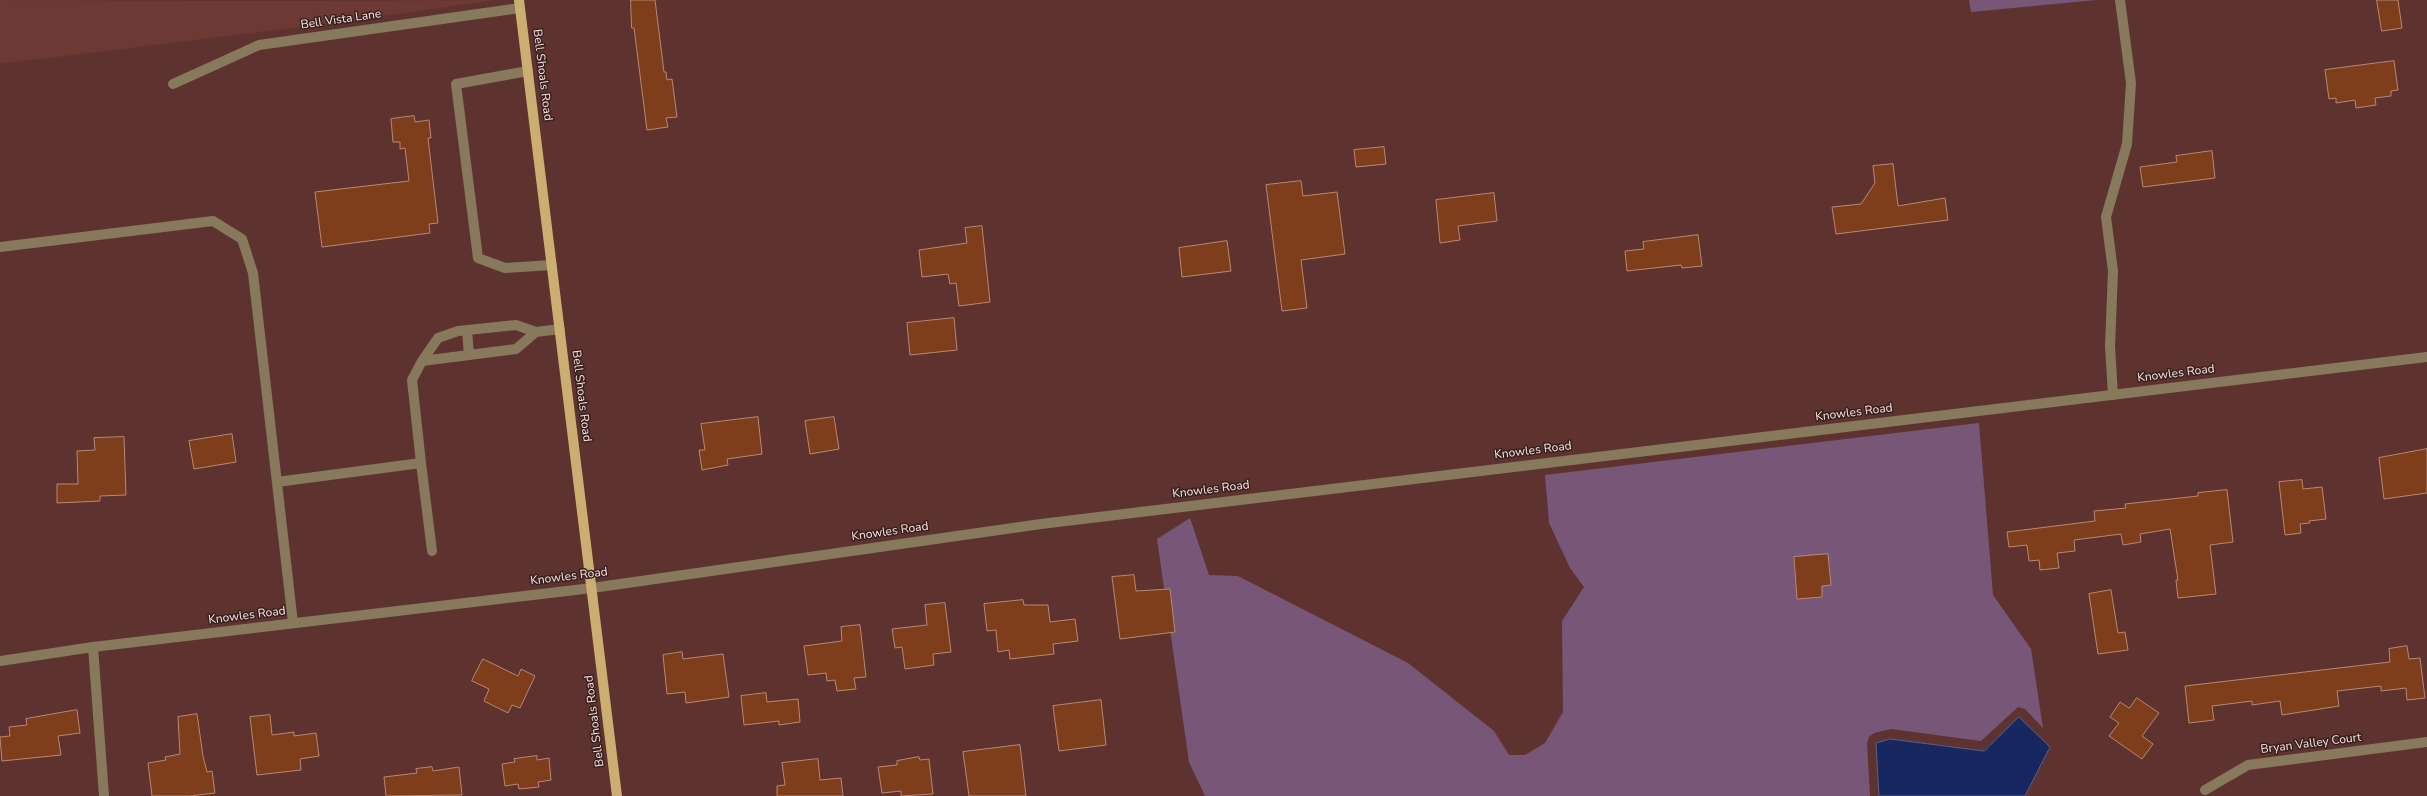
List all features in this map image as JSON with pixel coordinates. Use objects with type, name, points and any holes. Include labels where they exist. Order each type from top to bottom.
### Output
[{"type":"main road","name":"Bell Shoals Road","points":[[520,4],[617,796]]},
{"type":"street","points":[[2113,395],[2110,346],[2113,271],[2106,217],[2127,144],[2131,83],[2120,0]]},
{"type":"street","name":"Bell Vista Lane","points":[[173,84],[259,45],[520,4]]},
{"type":"street","points":[[528,71],[456,84],[478,258],[504,268],[552,265]]},
{"type":"street","points":[[0,248],[213,221],[242,239],[254,273],[293,623]]},
{"type":"street","points":[[432,551],[412,380],[422,361],[438,338],[467,330],[516,325],[536,332],[560,329]]},
{"type":"street","points":[[467,330],[469,355]]},
{"type":"street","points":[[422,361],[516,349],[536,332]]},
{"type":"street","name":"Knowles Road","points":[[0,661],[93,647],[592,588],[1049,523],[2427,357]]},
{"type":"street","points":[[277,482],[421,463]]},
{"type":"street","points":[[93,647],[104,796]]},
{"type":"street","name":"Bryan Valley Court","points":[[2205,790],[2248,765],[2427,742]]},
{"type":"shaded area","points":[[0,0],[496,0],[340,22],[0,64]]},
{"type":"shaded area","points":[[1969,0],[2096,0],[1971,12]]},
{"type":"shaded area","points":[[1979,423],[1993,595],[2031,649],[2043,728],[2025,709],[2018,707],[1981,741],[1891,729],[1874,733],[1869,737],[1867,743],[1870,796],[1205,796],[1189,762],[1157,539],[1190,518],[1209,575],[1238,576],[1408,663],[1494,731],[1509,755],[1525,755],[1545,743],[1563,712],[1562,621],[1584,587],[1570,568],[1549,523],[1545,475]]},
{"type":"water","points":[[2019,717],[2050,747],[2025,796],[1879,796],[1876,743],[1890,739],[1984,751]]},
{"type":"building","points":[[631,0],[655,0],[664,72],[666,72],[667,80],[672,79],[677,117],[666,118],[668,127],[647,130],[634,28],[632,28]]},
{"type":"building","points":[[2377,0],[2398,0],[2402,28],[2382,31]]},
{"type":"building","points":[[2394,61],[2398,90],[2391,91],[2391,96],[2375,98],[2376,105],[2356,108],[2355,100],[2336,103],[2336,98],[2329,99],[2325,70]]},
{"type":"building","points":[[414,116],[415,122],[429,120],[431,138],[428,138],[438,223],[429,224],[430,233],[322,247],[315,192],[409,181],[405,148],[400,149],[400,142],[393,142],[391,119]]},
{"type":"building","points":[[1384,147],[1386,164],[1356,167],[1354,150]]},
{"type":"building","points":[[2212,151],[2215,178],[2143,187],[2140,167],[2177,162],[2176,156]]},
{"type":"building","points":[[1893,164],[1898,206],[1945,198],[1948,220],[1836,234],[1832,207],[1861,204],[1875,183],[1873,166]]},
{"type":"building","points":[[1301,181],[1303,196],[1337,192],[1345,254],[1301,260],[1307,308],[1282,311],[1266,185]]},
{"type":"building","points":[[1494,193],[1497,221],[1458,226],[1460,240],[1440,243],[1436,200]]},
{"type":"building","points":[[982,226],[990,302],[959,306],[956,283],[950,284],[948,274],[922,277],[919,250],[967,243],[965,228]]},
{"type":"building","points":[[1698,235],[1702,266],[1682,268],[1681,265],[1627,271],[1625,251],[1644,249],[1643,242]]},
{"type":"building","points":[[1227,241],[1231,271],[1182,277],[1179,248]]},
{"type":"building","points":[[954,318],[957,350],[910,355],[907,323]]},
{"type":"building","points":[[758,417],[762,454],[727,459],[728,465],[702,470],[699,450],[705,450],[701,424]]},
{"type":"building","points":[[834,417],[839,449],[810,454],[805,421]]},
{"type":"building","points":[[232,434],[236,462],[194,469],[189,441]]},
{"type":"building","points":[[124,437],[126,495],[100,496],[100,501],[57,503],[57,484],[78,484],[77,451],[95,450],[94,438]]},
{"type":"building","points":[[2427,449],[2427,493],[2384,499],[2379,458]]},
{"type":"building","points":[[2302,480],[2303,489],[2322,487],[2326,519],[2309,521],[2310,523],[2300,524],[2301,533],[2285,535],[2279,482]]},
{"type":"building","points":[[2227,490],[2233,542],[2210,545],[2216,594],[2178,598],[2176,580],[2178,580],[2170,529],[2140,534],[2141,542],[2123,545],[2121,534],[2074,540],[2075,551],[2057,553],[2059,568],[2040,570],[2039,560],[2029,561],[2027,545],[2009,547],[2007,532],[2095,521],[2094,511],[2126,508],[2125,504],[2198,496],[2198,493]]},
{"type":"building","points":[[1828,554],[1831,585],[1822,586],[1822,597],[1797,599],[1794,557]]},
{"type":"building","points":[[1134,575],[1136,591],[1170,589],[1175,632],[1120,639],[1112,577]]},
{"type":"building","points":[[2111,590],[2118,633],[2125,632],[2128,650],[2098,654],[2089,594]]},
{"type":"building","points":[[1023,600],[1024,605],[1048,605],[1050,622],[1075,619],[1078,641],[1053,644],[1054,654],[1010,659],[1009,650],[998,652],[996,630],[987,631],[984,604]]},
{"type":"building","points":[[945,603],[951,652],[933,654],[934,665],[905,669],[902,647],[895,648],[892,629],[927,625],[925,605]]},
{"type":"building","points":[[860,625],[866,677],[854,678],[856,689],[837,691],[835,680],[827,681],[826,673],[808,675],[804,646],[842,641],[841,627]]},
{"type":"building","points":[[2407,646],[2409,659],[2420,658],[2425,698],[2407,700],[2406,688],[2381,691],[2381,686],[2337,691],[2339,706],[2282,715],[2280,701],[2252,705],[2252,701],[2212,706],[2214,720],[2189,723],[2185,686],[2390,662],[2389,649]]},
{"type":"building","points":[[682,652],[683,659],[723,654],[729,697],[686,703],[685,692],[667,694],[663,655]]},
{"type":"building","points":[[483,659],[518,676],[521,669],[535,676],[520,708],[512,705],[508,713],[484,701],[489,689],[472,681]]},
{"type":"building","points":[[766,693],[767,702],[798,699],[800,722],[779,725],[779,721],[744,725],[741,696]]},
{"type":"building","points":[[2137,698],[2159,713],[2142,736],[2153,744],[2142,759],[2109,736],[2119,723],[2110,717],[2120,702],[2129,708]]},
{"type":"building","points":[[1101,700],[1106,745],[1059,751],[1053,706]]},
{"type":"building","points":[[77,710],[80,733],[58,736],[61,755],[2,761],[0,737],[10,736],[9,727],[27,725],[26,719]]},
{"type":"building","points":[[197,714],[203,756],[207,772],[212,771],[215,793],[190,796],[152,796],[148,763],[166,760],[165,757],[180,754],[178,717]]},
{"type":"building","points":[[270,715],[272,735],[294,732],[294,736],[316,733],[319,756],[300,759],[301,770],[257,775],[250,717]]},
{"type":"building","points":[[1020,745],[1026,796],[969,796],[963,752]]},
{"type":"building","points":[[537,756],[537,760],[549,758],[551,780],[538,782],[539,787],[519,789],[518,784],[505,786],[502,764],[515,762],[514,759]]},
{"type":"building","points":[[919,757],[920,760],[929,759],[933,794],[901,796],[901,791],[882,793],[878,767],[897,765],[897,761]]},
{"type":"building","points":[[818,759],[820,780],[841,778],[843,796],[777,796],[777,786],[785,785],[782,763]]},
{"type":"building","points":[[432,767],[433,771],[459,767],[462,795],[386,796],[384,777],[417,773],[416,769]]}]
